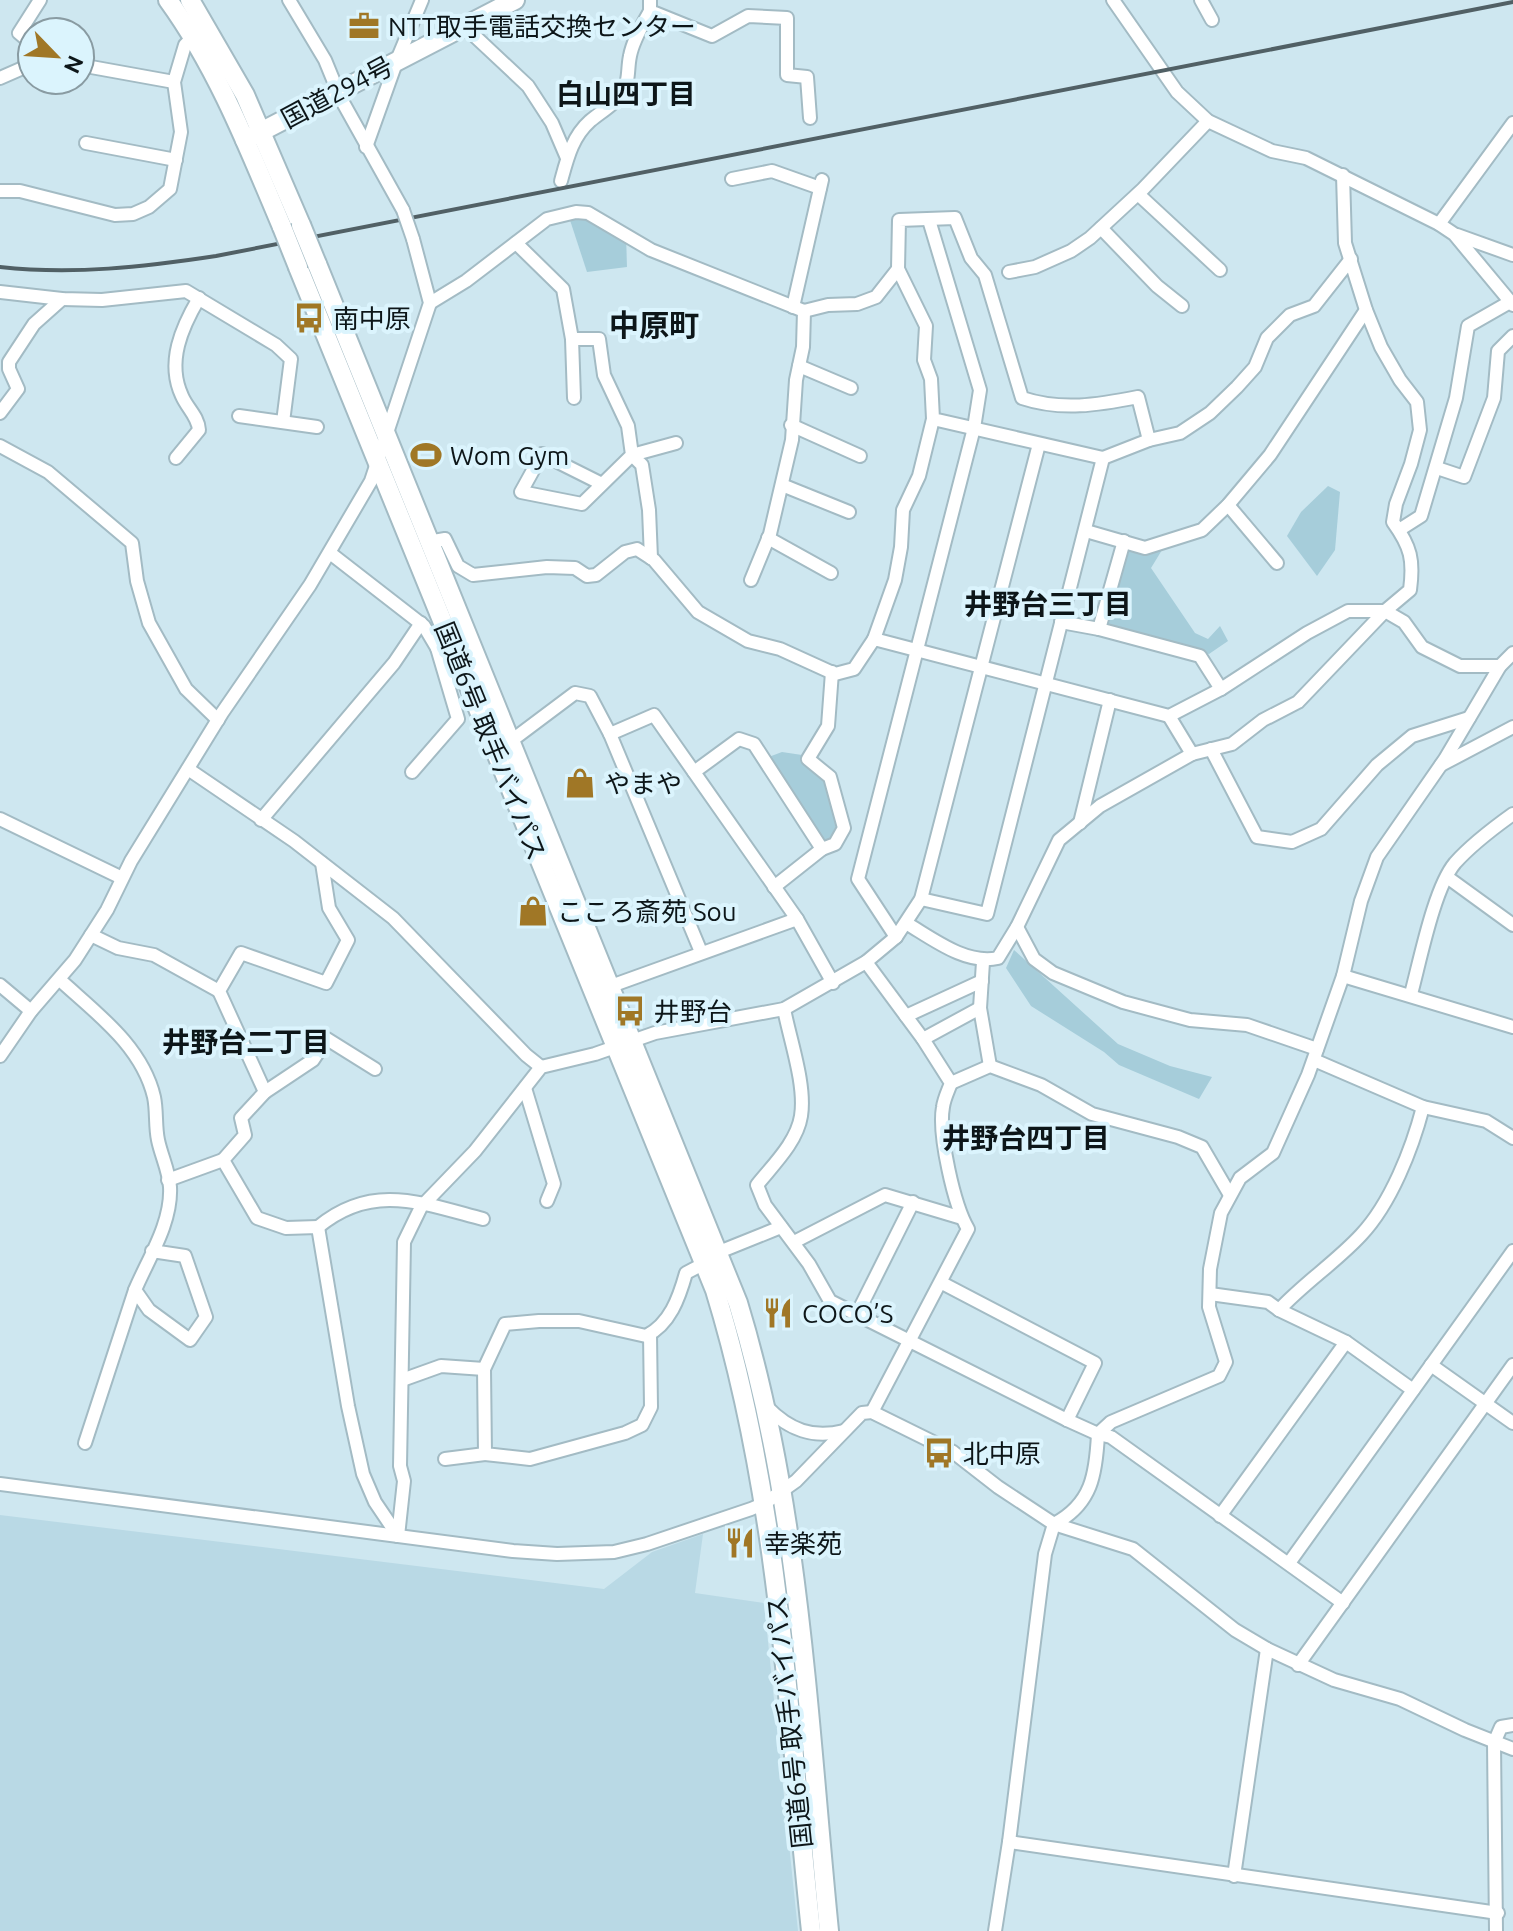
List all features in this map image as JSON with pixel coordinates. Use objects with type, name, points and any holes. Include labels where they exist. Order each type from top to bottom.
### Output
[{"type":"highway","name":"国道6号 取手バイパス","points":[[168,0],[253,136]]},
{"type":"highway","name":"国道6号 取手バイパス","points":[[190,0],[227,63],[253,136],[308,266],[444,645],[625,1044],[712,1257],[738,1303],[767,1407],[782,1492],[829,1931]]},
{"type":"highway","name":"国道294号","points":[[253,136],[515,0]]},
{"type":"highway","name":"国道6号 取手バイパス","points":[[308,266],[385,436],[611,986],[625,1044]]},
{"type":"highway","name":"国道6号 取手バイパス","points":[[712,1257],[715,1290],[741,1378],[765,1503],[811,1931]]},
{"type":"street","points":[[0,1056],[91,935],[218,720],[330,553],[378,464],[430,303],[403,210],[337,92],[325,60],[289,0]]},
{"type":"street","points":[[366,147],[422,0]]},
{"type":"street","points":[[1113,0],[1177,92],[1208,121],[1272,151],[1306,158],[1454,234],[1513,255]]},
{"type":"street","points":[[1201,0],[1212,20]]},
{"type":"street","points":[[561,181],[570,146],[589,122],[621,95],[629,81],[635,37],[650,6],[712,36],[748,16],[787,18],[787,75],[807,77],[810,118]]},
{"type":"street","points":[[464,26],[528,86],[552,123],[567,158]]},
{"type":"street","points":[[0,191],[20,191],[115,215],[133,214],[149,207],[170,189],[181,132],[174,82],[185,45],[193,37]]},
{"type":"street","points":[[96,68],[174,82]]},
{"type":"street","points":[[1009,272],[1035,267],[1071,251],[1138,194],[1208,121]]},
{"type":"street","points":[[1439,224],[1513,123]]},
{"type":"street","points":[[86,143],[176,160]]},
{"type":"street","points":[[732,179],[772,171],[821,184],[799,309],[803,347],[791,425],[792,440],[768,538],[751,580]]},
{"type":"street","points":[[906,923],[948,948],[983,962],[998,958],[1017,927],[1059,840],[1100,806],[1192,754],[1232,744],[1263,720],[1298,702],[1385,611],[1410,590],[1413,569],[1408,543],[1393,522],[1420,430],[1417,402],[1381,347],[1366,310],[1345,243],[1343,175]]},
{"type":"street","points":[[1138,194],[1220,270]]},
{"type":"street","points":[[430,303],[466,281],[547,219],[576,212],[588,213],[651,250],[799,309],[857,304],[876,297],[898,269]]},
{"type":"street","points":[[428,542],[445,539],[458,566],[473,575],[547,567],[575,568],[587,576],[596,575],[625,552],[637,549],[651,558],[698,612],[748,641],[780,649],[832,672],[854,669],[874,639],[895,580],[903,510],[919,476],[933,419],[931,379],[924,360],[926,326],[898,269],[899,220],[955,218],[971,258],[985,275],[1022,398],[1043,405],[1090,407],[1138,397],[1149,440]]},
{"type":"street","points":[[896,937],[858,879],[974,428],[980,390],[929,220]]},
{"type":"street","points":[[1101,228],[1157,286],[1182,306]]},
{"type":"street","points":[[1399,530],[1421,516],[1456,398],[1468,326],[1512,304],[1454,234]]},
{"type":"street","points":[[516,243],[563,289],[572,339],[574,398]]},
{"type":"street","points":[[933,419],[1103,458],[1149,440],[1180,433],[1210,413],[1255,367],[1267,338],[1290,315],[1314,306],[1351,259]]},
{"type":"street","points":[[0,292],[102,300],[186,291],[276,345],[291,359],[283,422]]},
{"type":"street","points":[[176,458],[199,430],[198,421],[178,388],[174,372],[176,352],[185,323],[199,298]]},
{"type":"street","points":[[0,413],[18,389],[9,362],[34,324],[62,299]]},
{"type":"street","points":[[1086,531],[1145,548],[1202,530],[1228,505],[1270,455],[1366,310]]},
{"type":"street","points":[[1437,468],[1464,477],[1494,398],[1498,351],[1513,336]]},
{"type":"street","points":[[572,339],[599,339],[604,375],[628,426],[632,455],[642,465],[649,510],[651,558]]},
{"type":"street","points":[[799,366],[851,388]]},
{"type":"street","points":[[239,416],[317,427]]},
{"type":"street","points":[[791,425],[860,456]]},
{"type":"street","points":[[602,484],[542,454],[521,492],[582,504],[632,455],[676,443]]},
{"type":"street","points":[[398,1536],[404,1481],[400,1466],[404,1242],[424,1203],[475,1151],[541,1067],[655,1033],[784,1009],[866,962],[896,937],[921,899],[1039,444]]},
{"type":"street","points":[[0,446],[48,472],[132,543],[137,581],[149,623],[186,689],[218,720]]},
{"type":"street","points":[[921,899],[987,914],[1103,458]]},
{"type":"street","points":[[782,485],[849,512]]},
{"type":"street","points":[[1228,505],[1277,563]]},
{"type":"street","points":[[768,538],[831,573]]},
{"type":"street","points":[[1099,629],[1124,541]]},
{"type":"street","points":[[330,553],[421,623],[444,645],[458,719],[412,772]]},
{"type":"street","points":[[874,639],[1169,716],[1221,689],[1307,633],[1348,611],[1385,611],[1404,622],[1422,647],[1460,666],[1500,666]]},
{"type":"street","points":[[1061,622],[1200,656],[1221,689]]},
{"type":"street","points":[[261,820],[394,663],[421,623]]},
{"type":"street","points":[[995,1931],[1045,1554],[1054,1524],[1075,1512],[1085,1499],[1097,1459],[1098,1434],[1111,1422],[1219,1376],[1226,1362],[1209,1307],[1210,1269],[1221,1213],[1240,1178],[1273,1153],[1316,1055],[1343,976],[1361,901],[1377,857],[1500,666],[1513,653]]},
{"type":"street","points":[[774,887],[822,849],[835,844],[844,828],[830,777],[808,759],[828,726],[832,672]]},
{"type":"street","points":[[511,741],[575,693],[590,696],[610,734],[701,952]]},
{"type":"street","points":[[1080,823],[1110,700]]},
{"type":"street","points":[[610,734],[654,715],[797,919],[833,983]]},
{"type":"street","points":[[1169,716],[1192,754]]},
{"type":"street","points":[[1211,749],[1257,837],[1292,842],[1321,829],[1377,765],[1412,736],[1469,718]]},
{"type":"street","points":[[1438,766],[1513,727]]},
{"type":"street","points":[[694,772],[739,739],[754,744],[822,849]]},
{"type":"street","points":[[188,769],[322,863],[403,927],[541,1067]]},
{"type":"street","points":[[1411,994],[1440,894],[1453,865],[1486,833],[1513,814]]},
{"type":"street","points":[[0,819],[122,878]]},
{"type":"street","points":[[219,991],[241,953],[326,983],[348,940],[329,908],[322,863]]},
{"type":"street","points":[[1447,877],[1513,925]]},
{"type":"street","points":[[611,986],[797,919]]},
{"type":"street","points":[[1017,927],[1034,959],[1053,973],[1081,985],[1123,1002],[1190,1020],[1247,1025],[1423,1107],[1486,1121],[1513,1138]]},
{"type":"street","points":[[91,935],[118,948],[154,955],[219,991],[265,1092]]},
{"type":"street","points":[[866,962],[951,1083]]},
{"type":"street","points":[[983,962],[980,1008],[990,1066]]},
{"type":"street","points":[[1343,976],[1513,1027]]},
{"type":"street","points":[[60,980],[121,1037],[140,1062],[154,1097],[157,1138],[170,1187],[163,1228],[135,1290],[85,1443]]},
{"type":"street","points":[[906,1016],[982,981]]},
{"type":"street","points":[[0,985],[31,1011]]},
{"type":"street","points":[[923,1039],[980,1008]]},
{"type":"street","points":[[784,1009],[799,1081],[801,1117],[786,1149],[757,1185],[765,1205],[794,1242],[830,1301],[1067,1420],[1111,1437],[1343,1603]]},
{"type":"street","points":[[168,1180],[223,1160],[245,1135],[241,1118],[265,1092],[313,1060],[327,1039],[375,1069]]},
{"type":"street","points":[[872,1412],[968,1229],[957,1210],[946,1153],[942,1108],[951,1083],[990,1066],[1041,1085],[1092,1114],[1178,1137],[1202,1147],[1230,1195]]},
{"type":"street","points":[[525,1088],[554,1184],[547,1201]]},
{"type":"street","points":[[1279,1310],[1298,1289],[1361,1235],[1380,1210],[1413,1144],[1423,1107]]},
{"type":"street","points":[[223,1160],[257,1218],[286,1228],[318,1227],[333,1215],[364,1200],[424,1203],[483,1219]]},
{"type":"street","points":[[794,1242],[885,1195],[962,1218]]},
{"type":"street","points":[[857,1314],[913,1202]]},
{"type":"street","points":[[318,1227],[348,1406],[363,1474],[375,1502],[398,1536]]},
{"type":"street","points":[[485,1454],[484,1369],[505,1324],[579,1321],[646,1336],[655,1332],[678,1303],[686,1273],[712,1257],[781,1227]]},
{"type":"street","points":[[135,1290],[149,1310],[190,1340],[206,1317],[185,1256],[152,1251]]},
{"type":"street","points":[[1289,1563],[1513,1251]]},
{"type":"street","points":[[942,1283],[1095,1363],[1067,1420]]},
{"type":"street","points":[[1210,1294],[1268,1302],[1346,1342],[1413,1390]]},
{"type":"street","points":[[445,1459],[485,1454],[530,1459],[625,1433],[642,1425],[651,1407],[650,1334]]},
{"type":"street","points":[[1220,1516],[1346,1342]]},
{"type":"street","points":[[1431,1365],[1513,1423]]},
{"type":"street","points":[[1298,1665],[1513,1365]]},
{"type":"street","points":[[402,1380],[441,1366],[484,1369]]},
{"type":"street","points":[[767,1407],[782,1422],[801,1431],[828,1435],[844,1431]]},
{"type":"street","points":[[0,1484],[513,1551],[614,1552],[647,1544],[765,1503],[796,1481],[862,1413],[872,1412],[953,1452],[1054,1524],[1133,1549],[1235,1630],[1267,1649],[1334,1680],[1400,1699],[1513,1749]]},
{"type":"street","points":[[1234,1876],[1267,1649]]},
{"type":"street","points":[[1496,1931],[1494,1743],[1501,1727],[1513,1725]]},
{"type":"street","points":[[1009,1842],[1498,1913]]},
{"type":"shaded area","points":[[576,212],[626,235],[627,267],[587,272],[568,214]]},
{"type":"shaded area","points":[[1328,486],[1340,492],[1335,550],[1317,576],[1287,536],[1301,512]]},
{"type":"shaded area","points":[[1173,532],[1151,568],[1195,633],[1208,639],[1220,626],[1228,641],[1209,654],[1106,625],[1130,548]]},
{"type":"shaded area","points":[[782,752],[802,755],[829,773],[844,828],[822,849],[766,758]]},
{"type":"shaded area","points":[[1014,950],[1118,1044],[1170,1066],[1212,1077],[1199,1099],[1119,1065],[1104,1052],[1031,1006],[1006,968]]},
{"type":"shaded area","points":[[0,1515],[604,1589],[652,1552],[703,1534],[695,1593],[764,1603],[798,1931],[0,1931]]},
{"type":"railway","points":[[0,267],[108,269],[216,256],[1513,2]]},
{"type":"place","name":"NTT取手電話交換センター","points":[[364,26]]},
{"type":"place","name":"南中原","points":[[309,318]]},
{"type":"place","name":"Wom Gym","points":[[426,455]]},
{"type":"place","name":"やまや","points":[[580,783]]},
{"type":"place","name":"こころ斎苑 Sou","points":[[533,911]]},
{"type":"place","name":"井野台","points":[[630,1011]]},
{"type":"place","name":"COCO’S","points":[[778,1313]]},
{"type":"place","name":"北中原","points":[[939,1453]]},
{"type":"place","name":"幸楽苑","points":[[740,1543]]},
{"type":"district","name":"白山四丁目","points":[[626,93]]},
{"type":"district","name":"中原町","points":[[654,325]]},
{"type":"district","name":"井野台三丁目","points":[[1048,603]]},
{"type":"district","name":"井野台二丁目","points":[[246,1041]]},
{"type":"district","name":"井野台四丁目","points":[[1026,1137]]}]
